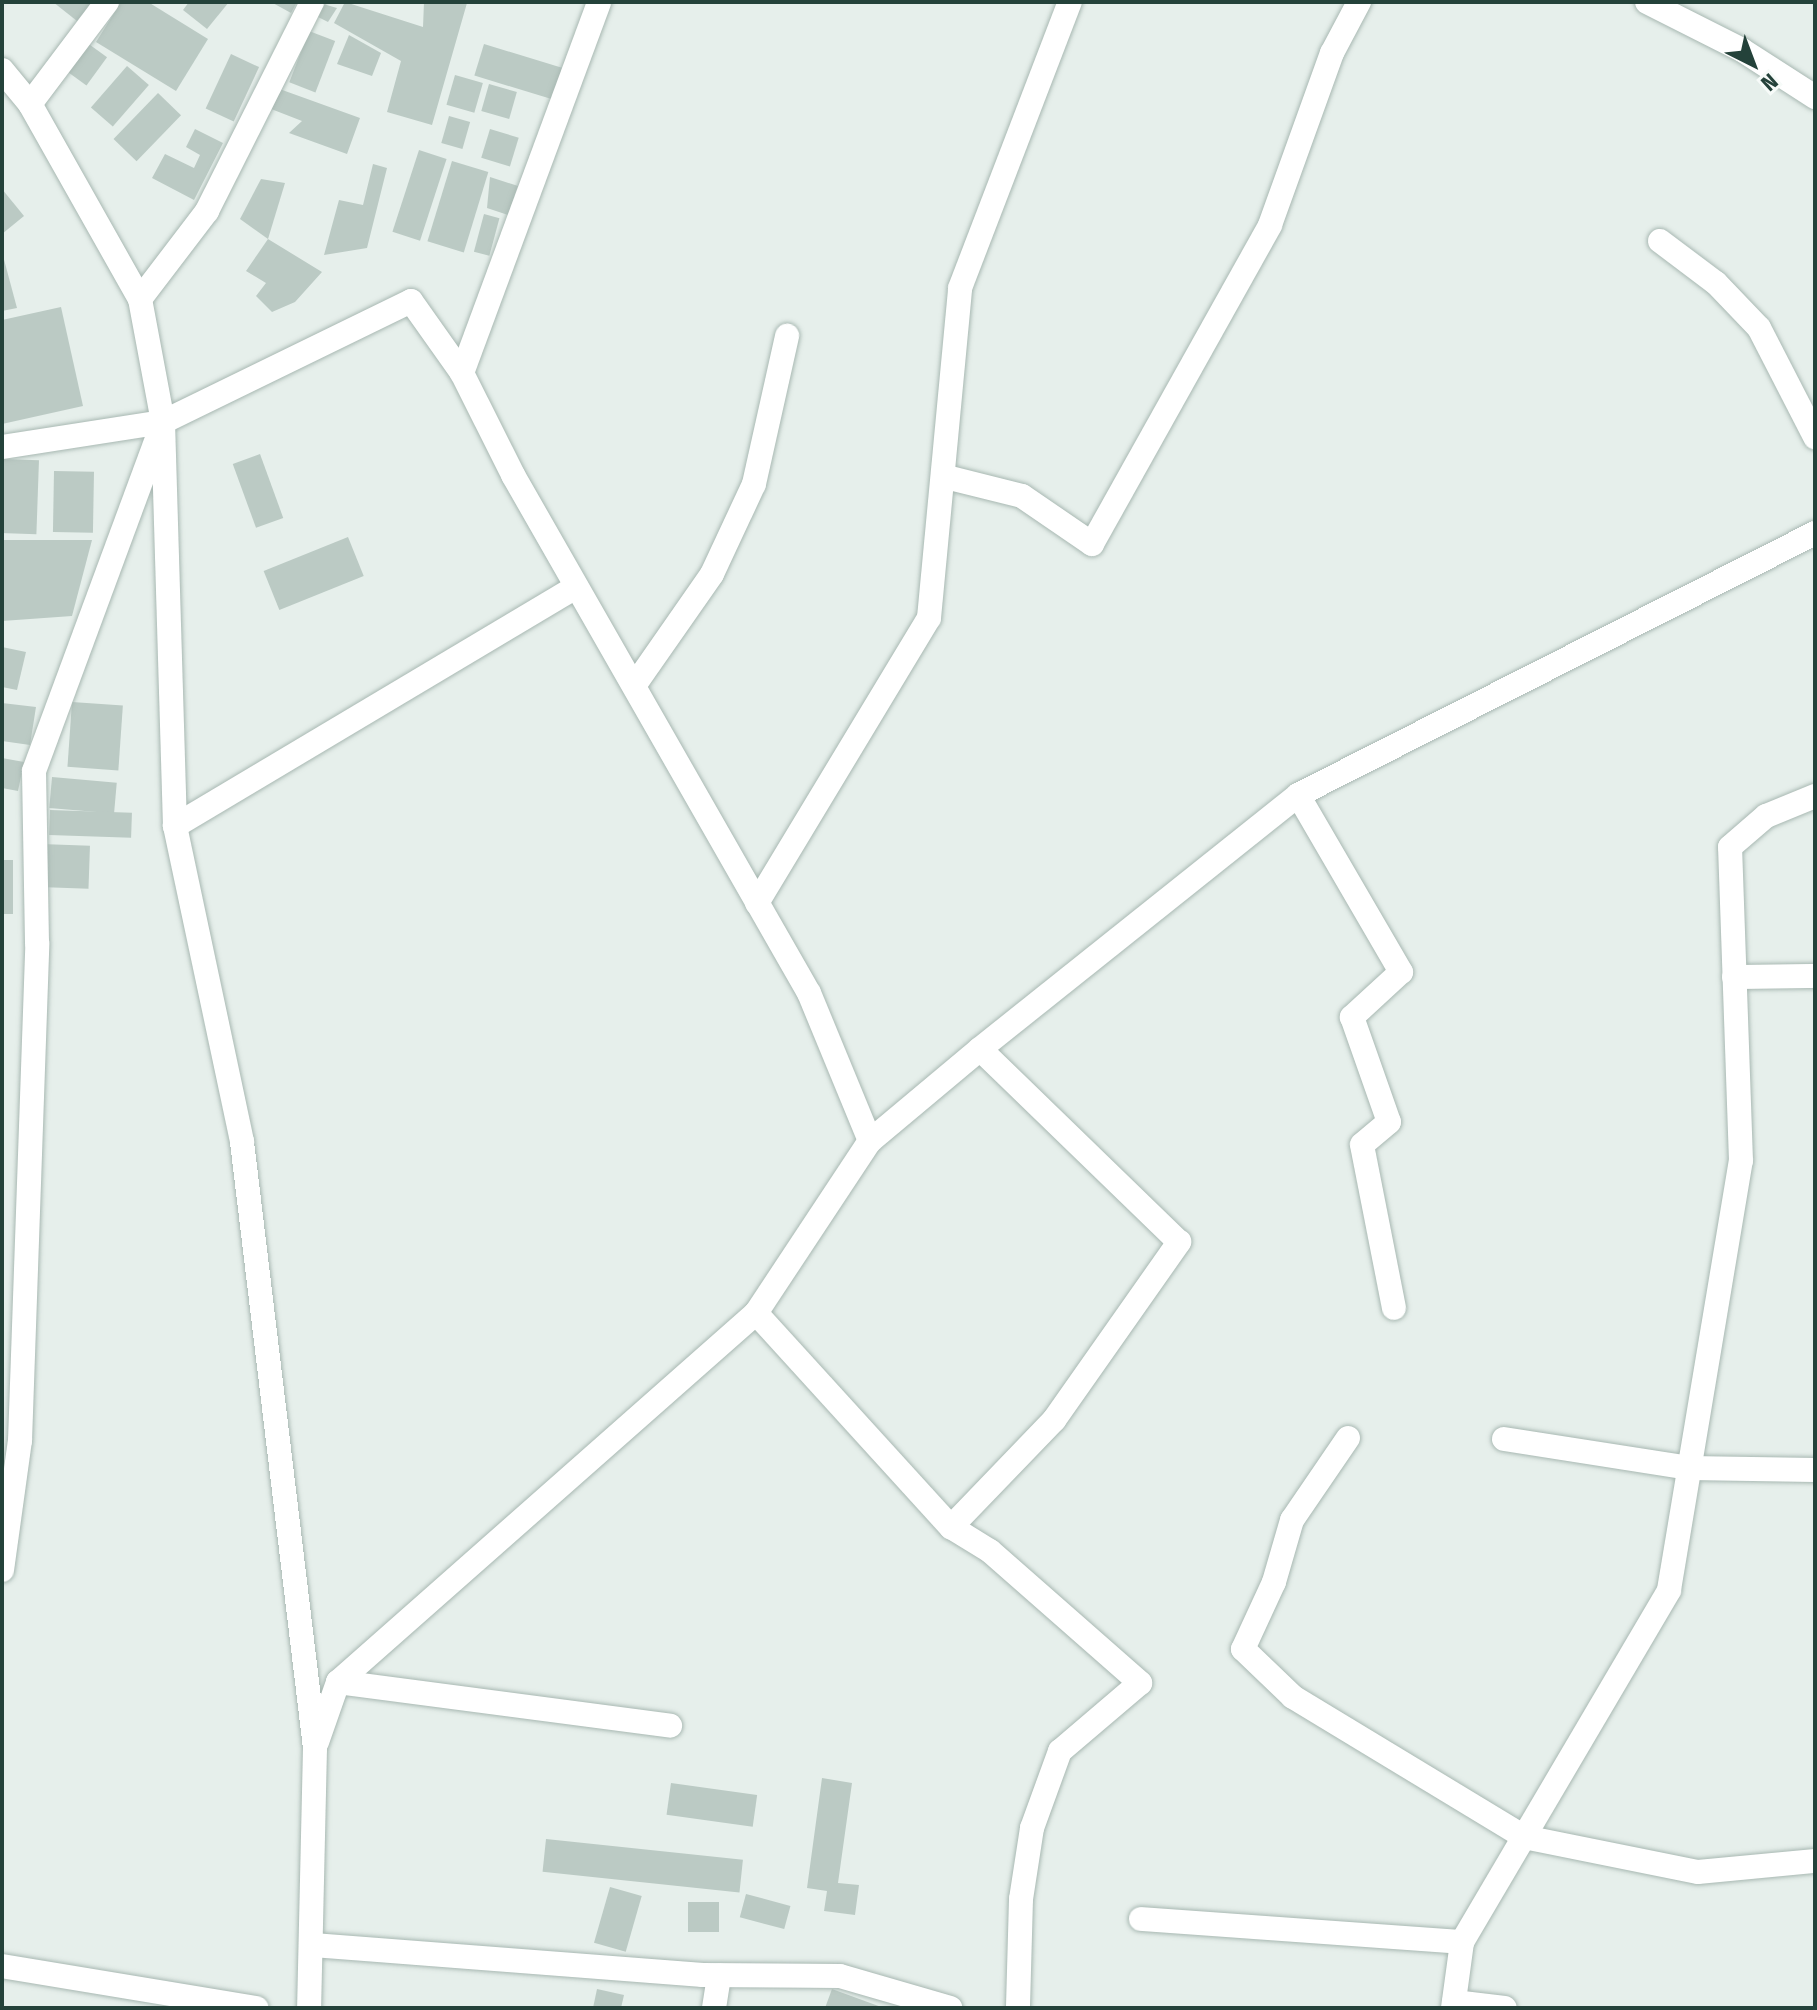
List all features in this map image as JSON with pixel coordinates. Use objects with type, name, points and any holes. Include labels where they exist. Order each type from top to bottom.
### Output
[{"type":"street","points":[[30,104],[107,2]]},
{"type":"street","points":[[140,299],[207,211],[312,2]]},
{"type":"street","points":[[462,373],[599,2]]},
{"type":"street","points":[[757,903],[929,618],[946,477],[960,288],[1070,2]]},
{"type":"street","points":[[946,477],[1022,496],[1092,544],[1270,225],[1332,53],[1359,2]]},
{"type":"street","points":[[1647,2],[1742,50],[1815,97]]},
{"type":"street","points":[[2,70],[30,104],[140,299],[163,422],[175,826],[242,1142],[315,1748],[313,1945],[309,2008]]},
{"type":"street","points":[[1660,241],[1716,283],[1759,328],[1815,437]]},
{"type":"street","points":[[2,447],[163,422],[411,301],[462,373],[576,587],[809,993],[870,1141]]},
{"type":"street","points":[[634,686],[712,574],[754,484],[787,336]]},
{"type":"street","points":[[2,1570],[20,1441],[13,1300],[37,943],[34,771],[163,422]]},
{"type":"street","points":[[315,1748],[338,1682],[756,1313],[870,1141],[980,1049],[1298,795],[1815,533]]},
{"type":"street","points":[[175,826],[576,587]]},
{"type":"street","points":[[1298,795],[1401,972],[1352,1017],[1389,1122],[1362,1145],[1394,1308]]},
{"type":"street","points":[[1505,2008],[1453,2005],[1462,1942],[1669,1590],[1741,1161],[1730,847],[1766,816],[1815,796]]},
{"type":"street","points":[[1734,977],[1815,976]]},
{"type":"street","points":[[951,1527],[1054,1420],[1179,1242],[980,1049]]},
{"type":"street","points":[[756,1313],[951,1527],[990,1551],[1140,1683],[1060,1751],[1032,1828],[1021,1899],[1018,2008]]},
{"type":"street","points":[[1348,1438],[1292,1520],[1274,1582],[1243,1649],[1293,1697],[1524,1837],[1698,1872],[1815,1861]]},
{"type":"street","points":[[1504,1439],[1689,1468],[1815,1470]]},
{"type":"street","points":[[338,1682],[670,1726]]},
{"type":"street","points":[[1141,1919],[1462,1942]]},
{"type":"street","points":[[313,1945],[719,1975],[840,1976],[950,2008]]},
{"type":"street","points":[[2,1966],[257,2008]]},
{"type":"street","points":[[714,2008],[719,1975]]},
{"type":"building","points":[[53,2],[92,2],[77,21]]},
{"type":"building","points":[[121,2],[148,2],[208,39],[176,91],[96,42]]},
{"type":"building","points":[[189,2],[229,2],[207,29],[183,10]]},
{"type":"building","points":[[271,2],[297,2],[291,13]]},
{"type":"building","points":[[316,2],[337,8],[328,22],[310,13]]},
{"type":"building","points":[[345,2],[423,27],[424,2],[467,3],[432,125],[387,112],[401,61],[334,23]]},
{"type":"building","points":[[309,31],[335,41],[315,92],[289,82]]},
{"type":"building","points":[[349,35],[381,53],[372,76],[337,64]]},
{"type":"building","points":[[86,42],[107,57],[86,86],[65,70]]},
{"type":"building","points":[[484,44],[564,69],[555,100],[474,76]]},
{"type":"building","points":[[231,54],[259,67],[234,121],[206,108]]},
{"type":"building","points":[[127,66],[149,85],[113,127],[91,108]]},
{"type":"building","points":[[455,75],[483,83],[474,113],[446,105]]},
{"type":"building","points":[[489,84],[517,92],[509,119],[481,111]]},
{"type":"building","points":[[274,87],[360,118],[347,154],[289,133],[302,121],[266,107]]},
{"type":"building","points":[[158,93],[181,115],[137,161],[114,139]]},
{"type":"building","points":[[449,116],[470,122],[462,149],[441,143]]},
{"type":"building","points":[[195,129],[223,143],[194,200],[152,178],[165,154],[194,168],[200,155],[186,147]]},
{"type":"building","points":[[490,129],[519,138],[510,166],[481,158]]},
{"type":"building","points":[[419,150],[447,159],[420,241],[392,232]]},
{"type":"building","points":[[452,161],[488,172],[464,252],[427,241]]},
{"type":"building","points":[[373,164],[387,168],[367,248],[324,255],[339,200],[363,205]]},
{"type":"building","points":[[490,177],[518,186],[508,215],[487,208]]},
{"type":"building","points":[[261,179],[285,183],[268,239],[240,219]]},
{"type":"building","points":[[2,189],[24,216],[2,234]]},
{"type":"building","points":[[484,214],[499,218],[489,256],[474,252]]},
{"type":"building","points":[[268,239],[322,272],[295,302],[272,312],[256,296],[266,283],[246,271]]},
{"type":"building","points":[[2,252],[17,308],[2,311]]},
{"type":"building","points":[[61,307],[83,406],[2,424],[2,320]]},
{"type":"building","points":[[260,454],[283,518],[256,528],[233,464]]},
{"type":"building","points":[[2,459],[39,460],[36,534],[2,533]]},
{"type":"building","points":[[54,471],[94,472],[93,533],[53,532]]},
{"type":"building","points":[[348,537],[364,576],[279,610],[264,571]]},
{"type":"building","points":[[2,540],[92,540],[72,616],[2,621]]},
{"type":"building","points":[[2,647],[26,652],[17,690],[2,687]]},
{"type":"building","points":[[72,702],[123,706],[118,770],[67,767]]},
{"type":"building","points":[[2,703],[36,707],[30,745],[2,741]]},
{"type":"building","points":[[2,758],[24,762],[18,791],[2,788]]},
{"type":"building","points":[[52,777],[117,783],[114,814],[49,808]]},
{"type":"building","points":[[50,810],[132,813],[131,838],[49,835]]},
{"type":"building","points":[[41,844],[90,846],[88,889],[39,887]]},
{"type":"building","points":[[2,860],[13,860],[13,914],[2,914]]},
{"type":"building","points":[[822,1778],[852,1783],[838,1883],[859,1885],[855,1915],[824,1911],[827,1891],[807,1888]]},
{"type":"building","points":[[671,1783],[757,1795],[753,1827],[667,1815]]},
{"type":"building","points":[[546,1839],[743,1860],[739,1893],[543,1872]]},
{"type":"building","points":[[610,1887],[642,1896],[626,1952],[594,1943]]},
{"type":"building","points":[[746,1894],[790,1906],[784,1929],[740,1917]]},
{"type":"building","points":[[688,1902],[719,1902],[719,1932],[688,1932]]},
{"type":"building","points":[[597,1989],[624,1995],[621,2008],[593,2008]]},
{"type":"building","points":[[832,1989],[884,2008],[825,2008]]}]
